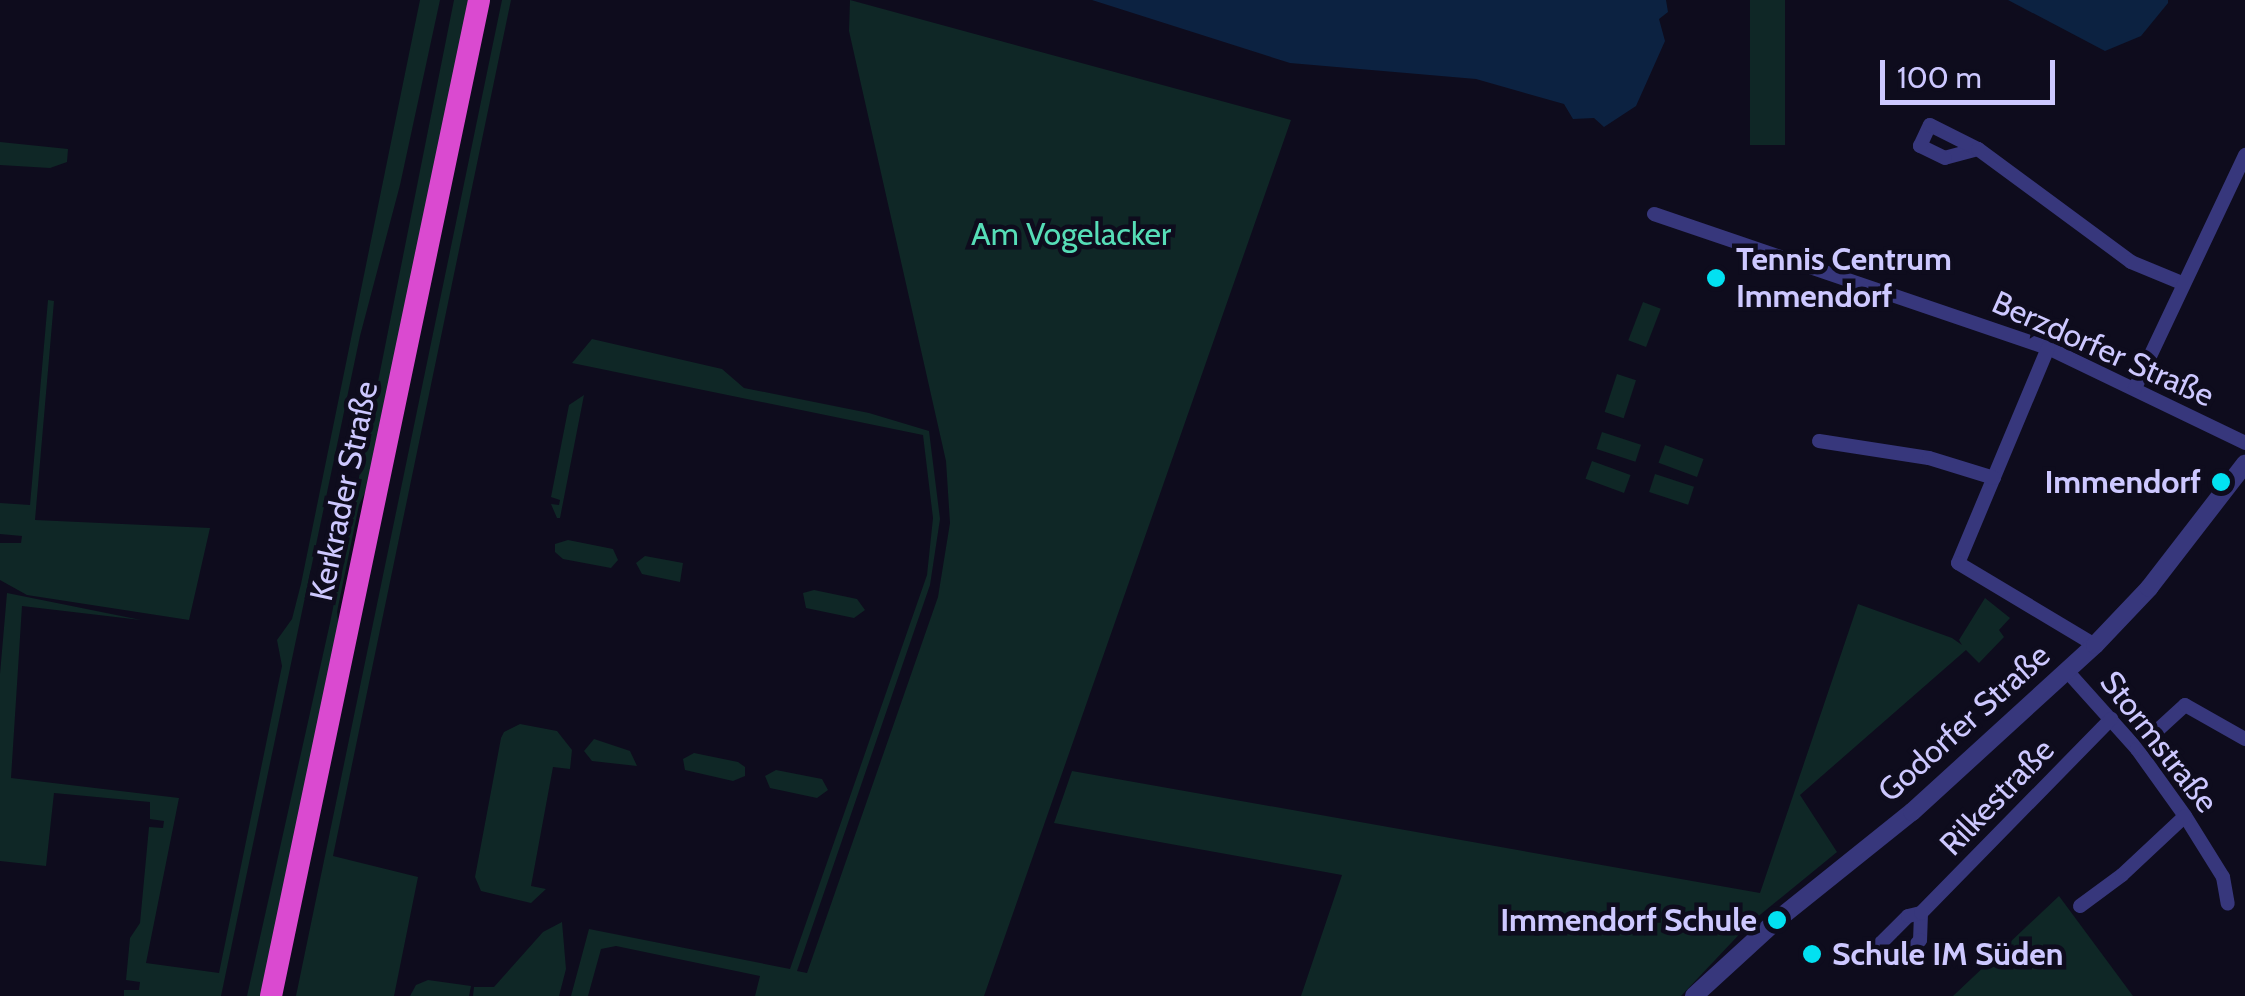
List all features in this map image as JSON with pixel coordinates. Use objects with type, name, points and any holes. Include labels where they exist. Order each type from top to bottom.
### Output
[{"type":"highway","name":"Kerkrader Straße","points":[[271,996],[479,0]]},
{"type":"highway","name":"Kerkrader Straße","points":[[286,996],[494,0]]},
{"type":"street","points":[[1978,149],[2131,262],[2182,283]]},
{"type":"street","points":[[2135,388],[2245,156]]},
{"type":"street","name":"Berzdorfer Straße","points":[[1654,214],[2048,348],[2245,443]]},
{"type":"street","points":[[2048,348],[1958,563],[2095,645]]},
{"type":"street","points":[[1819,441],[1939,460],[1994,478]]},
{"type":"street","name":"Godorfer Straße","points":[[1694,996],[1777,920],[1912,812],[2095,645],[2150,588],[2245,464]]},
{"type":"street","name":"Stormstraße","points":[[2067,671],[2138,749],[2186,816],[2223,877],[2228,904]]},
{"type":"street","points":[[2138,749],[2185,706],[2245,739]]},
{"type":"street","name":"Rilkestraße","points":[[1921,913],[2112,718]]},
{"type":"street","points":[[2080,906],[2122,875],[2186,816]]},
{"type":"green space","points":[[420,0],[440,0],[400,185],[360,336],[221,996],[124,996],[124,990],[139,990],[140,982],[126,980],[130,938],[140,923],[149,827],[163,828],[164,821],[150,819],[150,802],[54,793],[46,866],[0,861],[0,674],[7,593],[141,620],[22,606],[11,778],[179,798],[146,963],[219,973],[282,666],[277,640],[292,619],[301,584]]},
{"type":"green space","points":[[454,0],[469,0],[369,484],[359,505],[337,612],[339,630],[262,996],[247,996],[330,623]]},
{"type":"green space","points":[[502,0],[511,0],[333,856],[418,877],[394,996],[296,996]]},
{"type":"green space","name":"Am Vogelacker","points":[[850,0],[1291,120],[984,996],[755,996],[760,976],[616,946],[601,949],[588,996],[571,996],[589,929],[790,969],[927,575],[933,518],[923,435],[572,363],[592,339],[722,369],[744,388],[869,413],[929,431],[940,519],[930,585],[797,971],[807,973],[938,597],[950,523],[946,461],[849,31]]},
{"type":"green space","points":[[1750,0],[1785,0],[1785,145],[1750,145]]},
{"type":"green space","points":[[0,142],[68,149],[67,162],[50,168],[0,165]]},
{"type":"green space","points":[[48,300],[54,301],[35,520],[210,528],[189,620],[27,595],[0,580],[0,543],[21,543],[22,536],[0,534],[0,503],[30,505]]},
{"type":"green space","points":[[1643,302],[1661,309],[1646,347],[1628,340]]},
{"type":"green space","points":[[1617,374],[1636,380],[1624,418],[1605,412]]},
{"type":"green space","points":[[584,395],[557,518],[551,504],[559,505],[560,500],[551,497],[569,405]]},
{"type":"green space","points":[[1602,432],[1641,445],[1635,462],[1596,449]]},
{"type":"green space","points":[[1665,445],[1704,459],[1697,477],[1659,463]]},
{"type":"green space","points":[[1592,461],[1631,475],[1624,493],[1586,479]]},
{"type":"green space","points":[[1655,474],[1694,487],[1688,505],[1649,492]]},
{"type":"green space","points":[[568,540],[613,549],[618,560],[611,568],[563,559],[555,552],[555,544]]},
{"type":"green space","points":[[645,556],[683,563],[680,582],[642,574],[636,563]]},
{"type":"green space","points":[[814,590],[857,599],[865,610],[854,618],[806,608],[803,593]]},
{"type":"green space","points":[[1985,598],[2010,618],[1999,630],[2004,637],[1979,663],[1966,650],[1800,795],[1837,852],[1750,923],[1681,996],[1301,996],[1342,875],[1054,823],[1072,771],[1760,893],[1858,604],[1962,645],[1959,640]]},
{"type":"green space","points":[[520,724],[557,731],[572,750],[570,769],[553,767],[531,886],[546,889],[531,903],[481,891],[475,877],[501,738],[504,732]]},
{"type":"green space","points":[[594,739],[630,751],[637,766],[592,761],[584,751]]},
{"type":"green space","points":[[694,753],[738,762],[745,767],[745,776],[733,781],[685,770],[683,759]]},
{"type":"green space","points":[[776,770],[822,779],[828,790],[817,798],[770,788],[765,776]]},
{"type":"green space","points":[[2059,896],[2133,996],[1953,996]]},
{"type":"green space","points":[[562,922],[566,969],[559,996],[473,996],[474,987],[494,987],[543,932]]},
{"type":"green space","points":[[428,980],[471,986],[469,996],[410,996],[416,985]]},
{"type":"water","points":[[1092,0],[1666,0],[1668,12],[1659,19],[1665,41],[1636,106],[1604,127],[1594,118],[1573,119],[1564,104],[1476,79],[1290,63]]},
{"type":"water","points":[[2008,0],[2168,3],[2141,36],[2105,51]]},
{"type":"place","name":"Tennis Centrum Immendorf","points":[[1716,278]]},
{"type":"place","name":"Immendorf","points":[[2221,482]]},
{"type":"place","name":"Immendorf Schule","points":[[1777,920]]},
{"type":"place","name":"Schule IM Süden","points":[[1812,954]]}]
